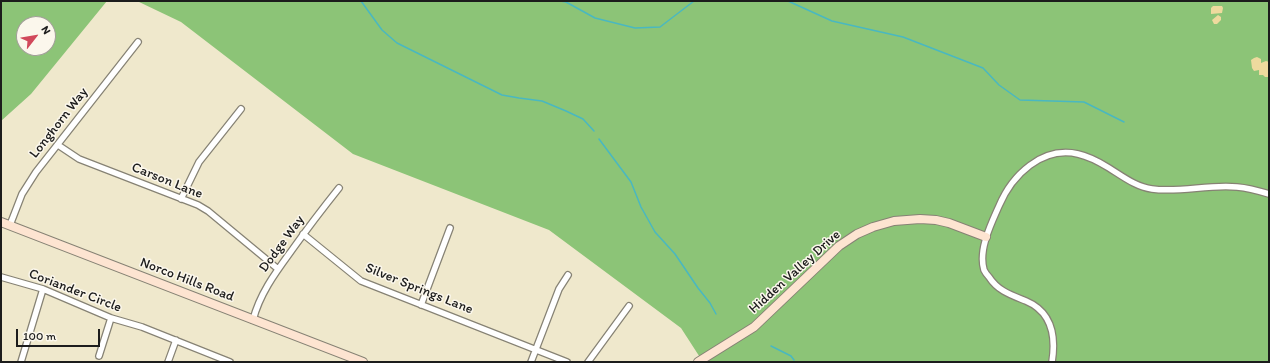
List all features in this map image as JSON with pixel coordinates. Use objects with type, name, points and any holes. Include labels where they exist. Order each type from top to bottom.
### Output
[{"type":"street","name":"Longhorn Way","points":[[10,225],[22,194],[36,172],[138,42]]},
{"type":"street","points":[[181,199],[199,162],[241,109]]},
{"type":"street","name":"Carson Lane","points":[[58,145],[79,159],[198,205],[208,211],[278,269]]},
{"type":"street","points":[[1052,362],[1054,348],[1053,330],[1045,315],[1028,301],[1005,293],[992,283],[984,271],[983,254],[986,237],[1004,195],[1016,178],[1028,167],[1041,158],[1054,154],[1079,154],[1145,188],[1164,190],[1236,187],[1252,189],[1269,194]]},
{"type":"street","name":"Dodge Way","points":[[253,320],[256,308],[263,293],[278,269],[303,234],[340,188]]},
{"type":"street","name":"Hidden Valley Drive","points":[[698,362],[754,327],[839,246],[857,234],[873,227],[894,221],[920,219],[936,220],[949,223],[986,237]]},
{"type":"street","name":"Norco Hills Road","points":[[1,222],[363,362]]},
{"type":"street","points":[[421,305],[450,228]]},
{"type":"street","name":"Silver Springs Lane","points":[[303,234],[362,281],[567,362]]},
{"type":"street","points":[[531,362],[559,289],[568,275]]},
{"type":"street","name":"Coriander Circle","points":[[1,277],[43,290],[111,318],[142,327],[230,362]]},
{"type":"street","points":[[21,362],[43,290]]},
{"type":"street","points":[[588,362],[628,306]]},
{"type":"street","points":[[99,356],[111,318]]},
{"type":"street","points":[[168,362],[176,340]]},
{"type":"green space","points":[[1,1],[107,1],[31,94],[1,121]]},
{"type":"green space","points":[[137,1],[1269,1],[1269,362],[703,362],[681,328],[549,230],[353,154],[181,22]]},
{"type":"sand","points":[[1213,6],[1222,6],[1222,13],[1211,14],[1211,8]]},
{"type":"sand","points":[[1218,15],[1221,17],[1221,20],[1217,24],[1214,24],[1212,20]]},
{"type":"sand","points":[[1257,57],[1261,59],[1261,63],[1266,61],[1269,62],[1268,77],[1259,75],[1259,70],[1254,71],[1252,68],[1251,60]]},
{"type":"waterway","points":[[361,1],[382,30],[397,43],[502,95],[542,101],[566,111],[583,119],[594,131]]},
{"type":"waterway","points":[[560,1],[566,2],[595,18],[635,28],[660,27],[694,1]]},
{"type":"waterway","points":[[788,1],[832,21],[903,37],[983,68],[999,85],[1020,100],[1084,102],[1124,122]]},
{"type":"waterway","points":[[599,139],[631,182],[641,207],[655,232],[675,254],[710,303],[716,314]]},
{"type":"waterway","points":[[771,346],[791,356],[794,360]]}]
